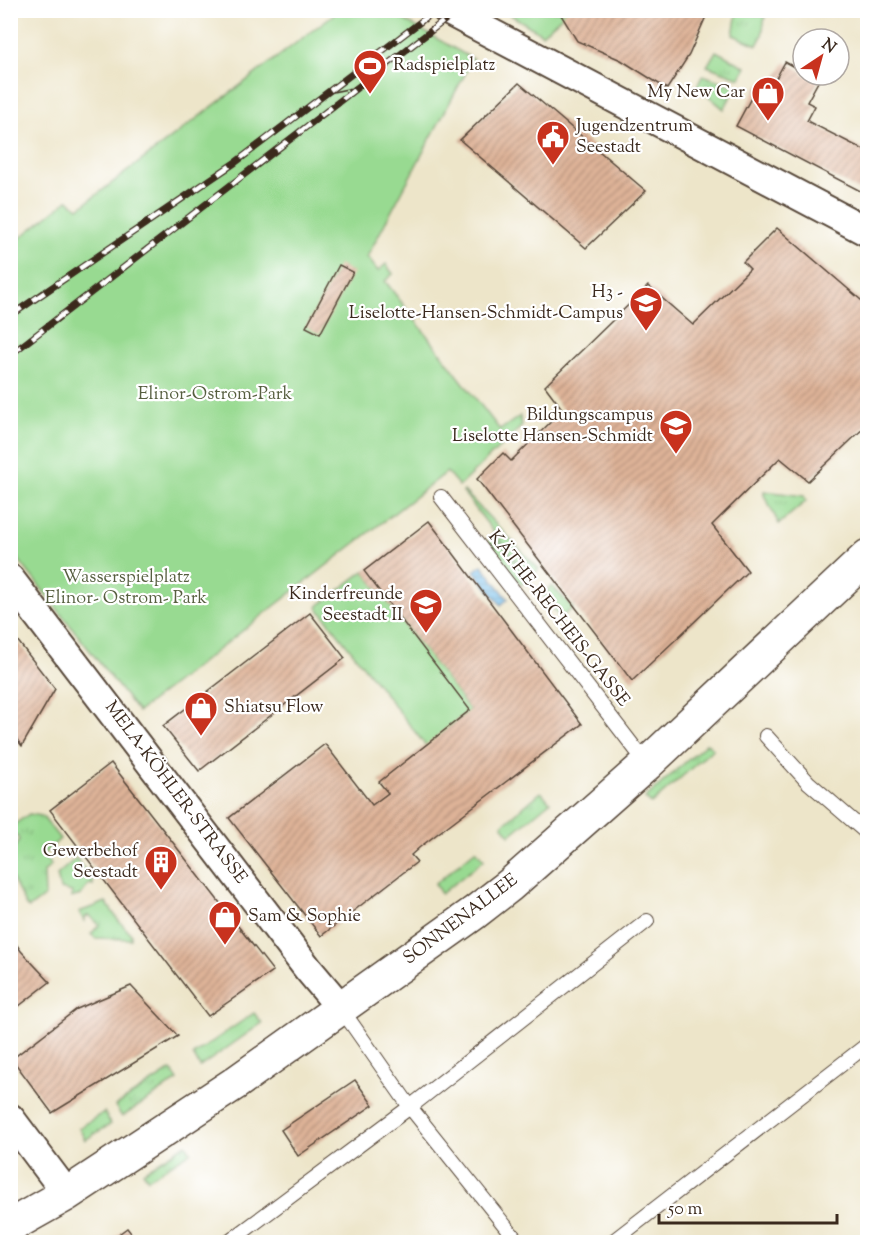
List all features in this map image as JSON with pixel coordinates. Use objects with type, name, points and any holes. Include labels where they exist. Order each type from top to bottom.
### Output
[{"type":"street","points":[[447,10],[867,232]]},
{"type":"street","name":"SONNENALLEE","points":[[10,1226],[67,1194],[234,1084],[340,1007],[431,945],[510,885],[647,764],[867,556]]},
{"type":"street","name":"MELA-KÖHLER-STRASSE","points":[[10,579],[308,969],[340,1007]]},
{"type":"street","points":[[10,1118],[67,1194]]},
{"type":"lane","name":"KÄTHE-RECHEIS-GASSE","points":[[441,497],[647,764]]},
{"type":"lane","points":[[766,736],[808,782],[867,834]]},
{"type":"lane","points":[[229,1242],[410,1107],[647,921]]},
{"type":"lane","points":[[340,1007],[410,1107],[518,1242]]},
{"type":"lane","points":[[612,1242],[867,1044]]},
{"type":"green space","name":"Elinor-Ostrom-Park","points":[[338,11],[388,11],[473,59],[367,257],[378,271],[386,264],[393,274],[385,281],[500,430],[520,416],[522,426],[459,486],[447,472],[138,712],[11,550],[11,245],[68,200],[79,208]]},
{"type":"green space","points":[[504,11],[568,11],[542,34]]},
{"type":"green space","points":[[737,12],[765,16],[762,36],[757,45],[733,35]]},
{"type":"green space","points":[[716,51],[746,67],[740,78],[707,66]]},
{"type":"green space","points":[[703,75],[736,87],[724,109],[697,86]]},
{"type":"green space","points":[[764,491],[804,496],[806,501],[779,524]]},
{"type":"green space","points":[[463,492],[539,569],[529,578]]},
{"type":"green space","points":[[495,535],[528,579],[521,585],[488,541]]},
{"type":"green space","points":[[364,571],[470,710],[426,746],[317,607]]},
{"type":"green space","points":[[552,586],[573,608],[560,618],[542,594]]},
{"type":"green space","points":[[707,743],[713,749],[651,804],[645,798]]},
{"type":"green space","points":[[541,792],[550,802],[510,835],[502,825]]},
{"type":"green space","points":[[29,814],[42,816],[60,839],[43,855],[51,865],[44,872],[45,896],[29,908],[11,876],[11,856],[19,840],[17,835],[11,840],[11,827]]},
{"type":"green space","points":[[476,850],[484,860],[441,894],[435,884]]},
{"type":"green space","points":[[76,858],[93,881],[93,885],[89,884],[81,895],[71,898],[72,892],[60,889],[57,875]]},
{"type":"green space","points":[[106,902],[131,934],[131,939],[95,938],[91,934],[99,925],[90,916],[86,916],[84,921],[79,912]]},
{"type":"green space","points":[[254,1013],[262,1023],[200,1067],[193,1055]]},
{"type":"green space","points":[[171,1070],[178,1080],[122,1117],[115,1106]]},
{"type":"green space","points":[[104,1112],[111,1124],[85,1140],[79,1128]]},
{"type":"green space","points":[[186,1144],[191,1152],[148,1179],[143,1172]]},
{"type":"water","points":[[482,565],[508,599],[501,605],[474,571]]},
{"type":"building","points":[[568,10],[699,10],[707,14],[689,55],[667,89],[621,60],[577,41],[561,15]]},
{"type":"building","points":[[785,62],[791,65],[791,87],[815,87],[807,102],[815,106],[807,121],[868,152],[868,195],[736,126],[758,85],[769,91]]},
{"type":"building","name":"Jugendzentrum Seestadt","points":[[519,83],[646,191],[586,248],[460,140]]},
{"type":"building","name":"Bildungscampus Liselotte Hansen-Schmidt","points":[[777,228],[868,306],[868,424],[808,481],[780,458],[712,525],[748,571],[632,681],[477,479],[503,453],[511,461],[563,410],[545,386],[648,286],[693,325],[750,269],[743,262]]},
{"type":"building","points":[[339,265],[353,272],[320,334],[306,327]]},
{"type":"building","points":[[429,521],[582,724],[420,847],[411,855],[417,862],[321,936],[229,818],[325,744],[372,805],[388,793],[379,782],[470,710],[364,571]]},
{"type":"building","points":[[310,613],[345,658],[199,771],[163,726]]},
{"type":"building","points":[[10,631],[55,689],[22,746],[10,731]]},
{"type":"building","name":"Gewerbehof Seestadt","points":[[111,763],[273,971],[208,1016],[50,810]]},
{"type":"building","points":[[10,935],[21,951],[50,982],[10,1013]]},
{"type":"building","points":[[131,986],[178,1036],[52,1113],[12,1059],[77,1009]]},
{"type":"building","points":[[355,1080],[373,1105],[298,1156],[281,1130]]},
{"type":"building","points":[[127,1228],[134,1237],[126,1242],[108,1242]]},
{"type":"tram line","points":[[333,92],[357,87]]},
{"type":"railway","points":[[10,316],[236,162],[436,10]]},
{"type":"railway","points":[[10,355],[458,10]]},
{"type":"place","name":"Radspielplatz","points":[[370,95]]},
{"type":"place","name":"My New Car","points":[[768,122]]},
{"type":"place","name":"Jugendzentrum Seestadt","points":[[553,166]]},
{"type":"place","name":"H3 - Liselotte-Hansen-Schmidt-Campus","points":[[646,332]]},
{"type":"place","name":"Bildungscampus Liselotte Hansen-Schmidt","points":[[676,455]]},
{"type":"place","name":"Kinderfreunde Seestadt II","points":[[426,634]]},
{"type":"place","name":"Shiatsu Flow","points":[[201,737]]},
{"type":"place","name":"Gewerbehof Seestadt","points":[[161,891]]},
{"type":"place","name":"Sam & Sophie","points":[[225,946]]},
{"type":"park label","name":"Wasserspielplatz Elinor- Ostrom- Park","points":[[126,588]]}]
